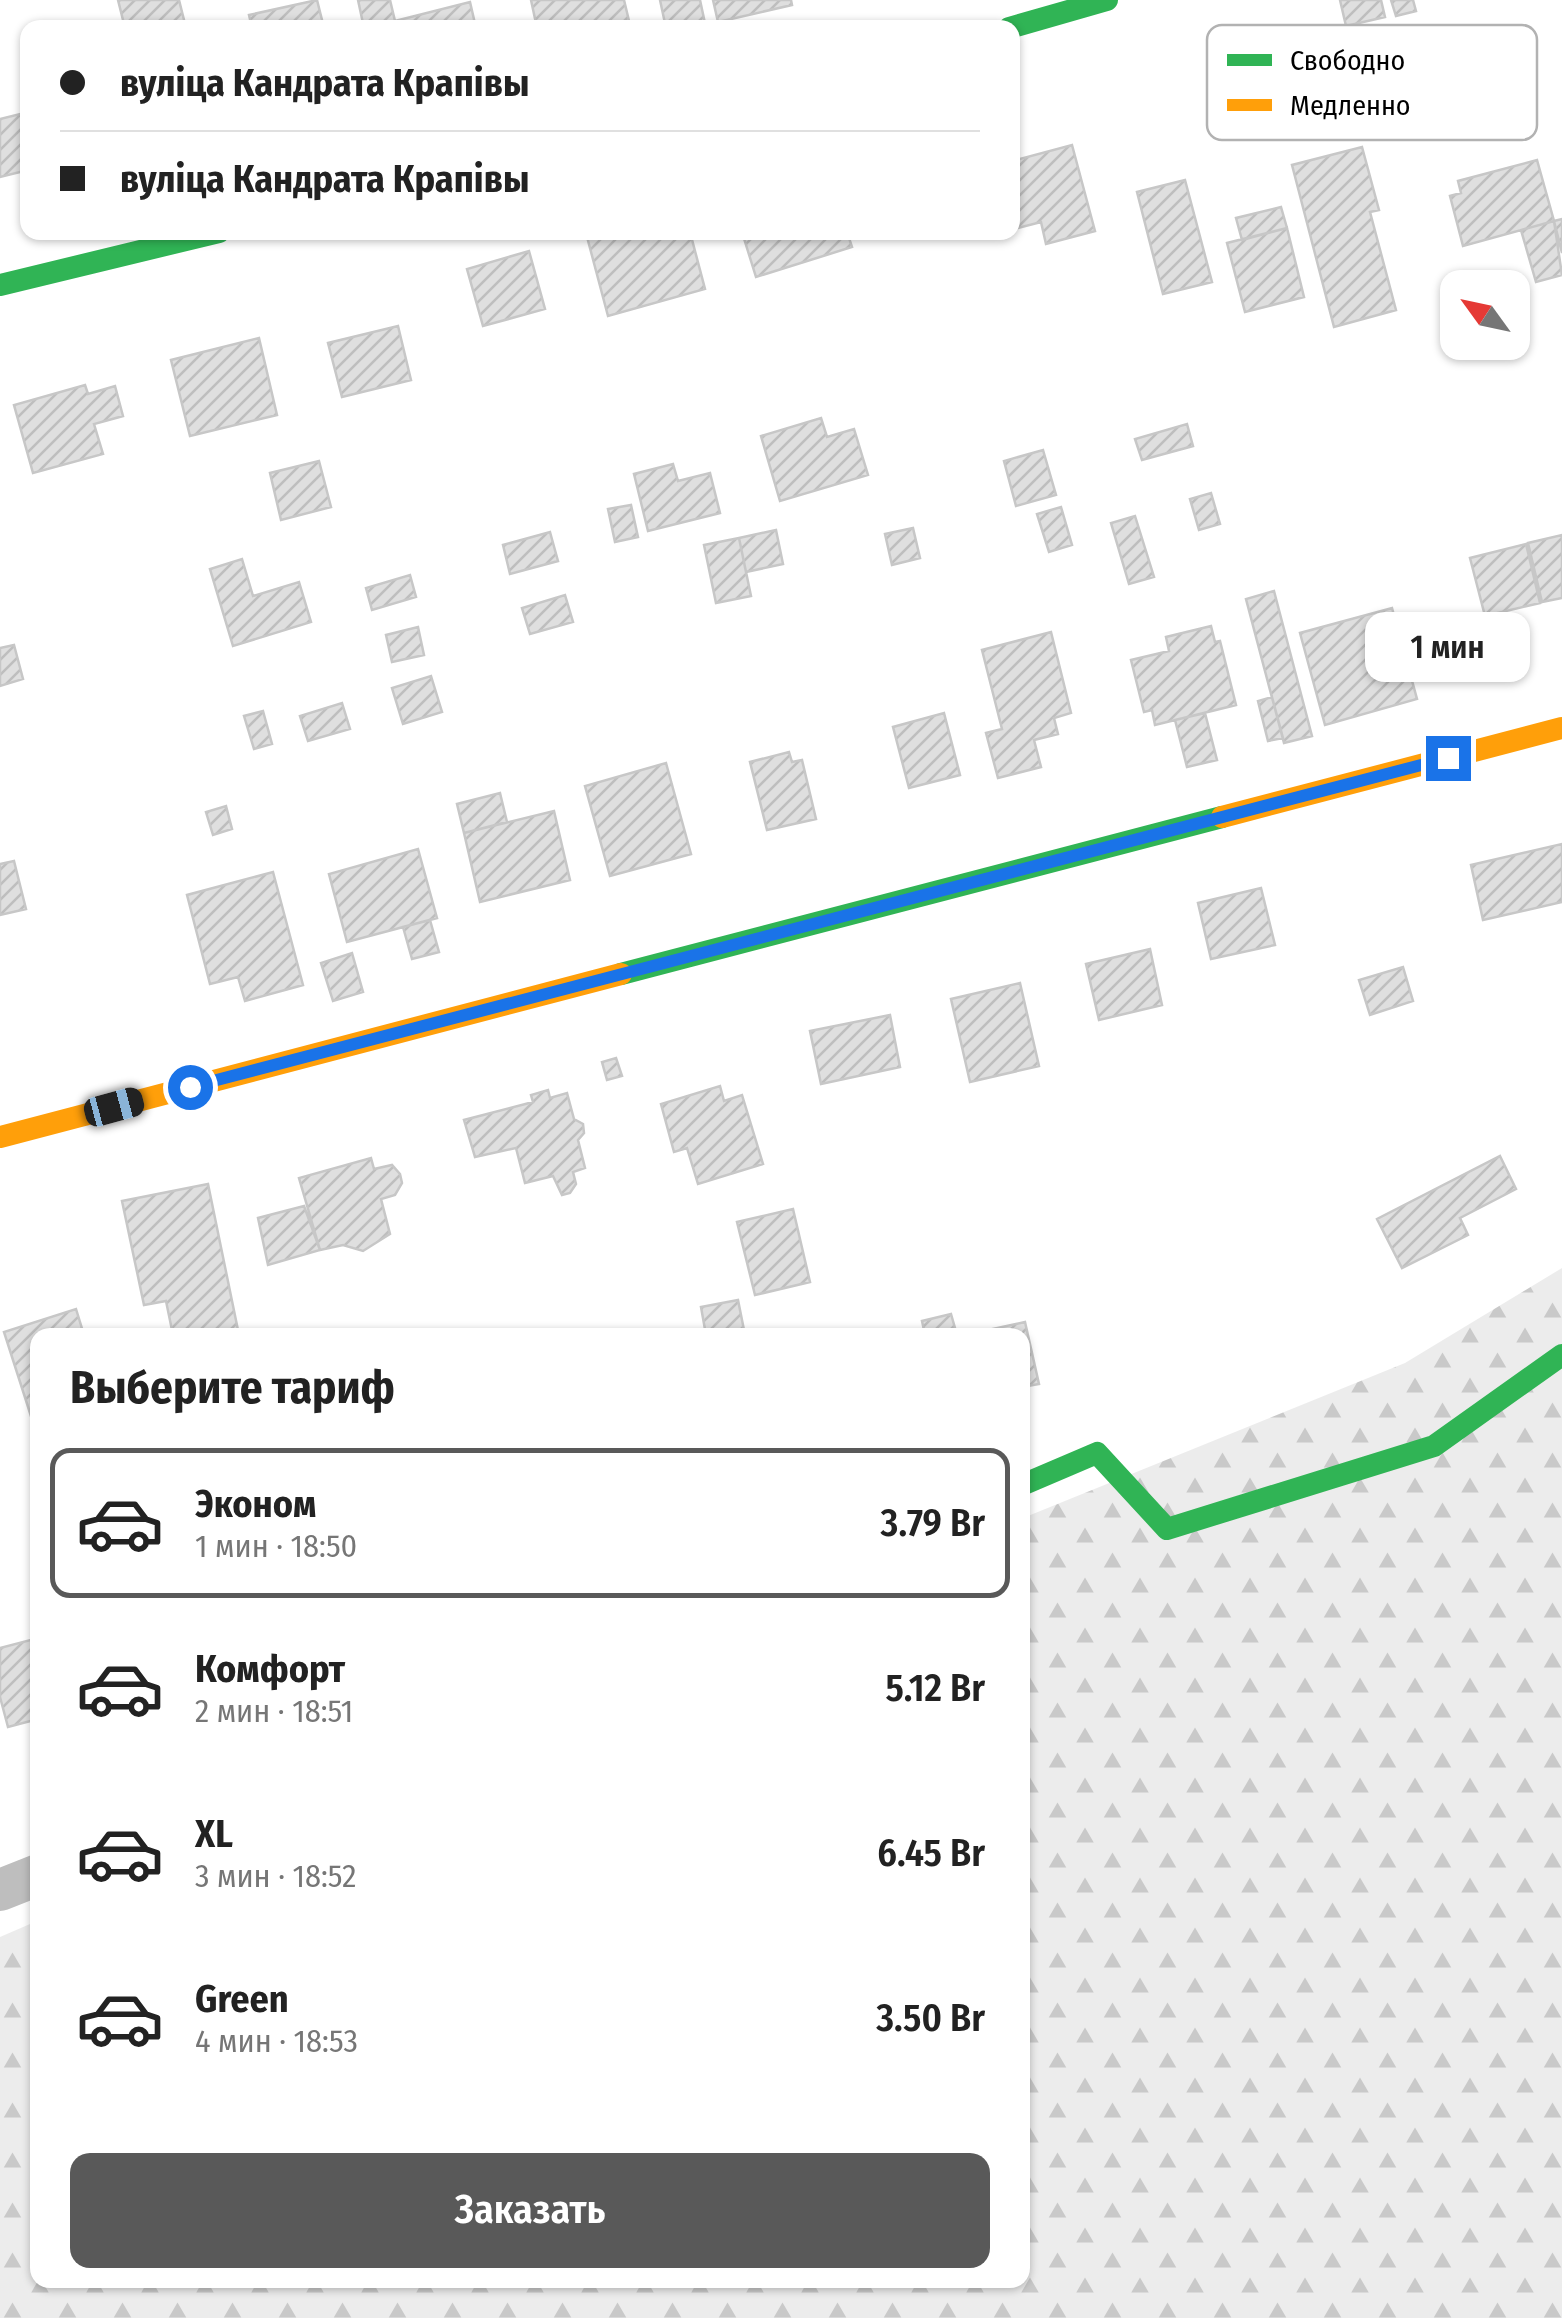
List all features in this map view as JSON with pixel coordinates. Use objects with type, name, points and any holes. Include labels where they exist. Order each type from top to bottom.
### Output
[{"type":"street","points":[[1020,25],[1107,0]]},
{"type":"street","points":[[0,285],[186,240]]},
{"type":"street","points":[[0,1137],[1562,728]]},
{"type":"street","points":[[1030,1482],[1097,1453],[1167,1529],[1434,1446],[1562,1355]]},
{"type":"street","points":[[0,1890],[30,1878]]},
{"type":"green space","points":[[1562,1268],[1562,2318],[0,2318],[0,1937],[30,1924],[30,2288],[1030,2288],[1030,1515],[1405,1363]]},
{"type":"building","points":[[118,0],[179,0],[184,20],[123,20]]},
{"type":"building","points":[[317,0],[322,20],[250,20],[249,15]]},
{"type":"building","points":[[358,0],[390,0],[395,20],[362,20]]},
{"type":"building","points":[[531,0],[624,0],[629,20],[535,20]]},
{"type":"building","points":[[660,0],[700,0],[704,20],[664,20]]},
{"type":"building","points":[[713,0],[791,0],[792,5],[718,20]]},
{"type":"building","points":[[1340,0],[1381,0],[1385,17],[1346,25]]},
{"type":"building","points":[[1391,0],[1413,0],[1416,11],[1396,16]]},
{"type":"building","points":[[470,2],[474,20],[399,20]]},
{"type":"building","points":[[20,114],[20,172],[0,177],[0,119]]},
{"type":"building","points":[[1072,145],[1095,231],[1046,244],[1041,222],[1020,227],[1020,159]]},
{"type":"building","points":[[1362,147],[1379,210],[1370,212],[1396,310],[1334,327],[1292,165]]},
{"type":"building","points":[[1537,160],[1554,221],[1463,246],[1450,196],[1461,193],[1458,181]]},
{"type":"building","points":[[1185,180],[1212,282],[1163,294],[1137,192]]},
{"type":"building","points":[[1281,207],[1287,228],[1242,240],[1236,218]]},
{"type":"building","points":[[1562,219],[1562,253],[1554,221]]},
{"type":"building","points":[[1554,221],[1562,275],[1536,282],[1521,230]]},
{"type":"building","points":[[1287,228],[1304,297],[1245,312],[1227,243]]},
{"type":"building","points":[[588,240],[692,240],[705,289],[608,316]]},
{"type":"building","points":[[744,240],[850,240],[852,247],[756,277]]},
{"type":"building","points":[[529,251],[545,309],[483,326],[467,269]]},
{"type":"building","points":[[398,326],[411,380],[342,397],[328,343]]},
{"type":"building","points":[[259,338],[277,415],[190,436],[171,360]]},
{"type":"building","points":[[85,385],[88,394],[115,386],[123,416],[94,424],[103,454],[33,473],[14,405]]},
{"type":"building","points":[[821,418],[827,437],[854,429],[868,475],[780,501],[761,436]]},
{"type":"building","points":[[1187,424],[1193,446],[1142,460],[1135,439]]},
{"type":"building","points":[[1043,450],[1056,495],[1016,506],[1004,461]]},
{"type":"building","points":[[319,461],[331,507],[281,520],[270,473]]},
{"type":"building","points":[[673,464],[678,481],[710,473],[720,513],[648,531],[634,474]]},
{"type":"building","points":[[1211,493],[1220,524],[1199,530],[1190,499]]},
{"type":"building","points":[[631,505],[638,537],[615,542],[608,509]]},
{"type":"building","points":[[1061,507],[1072,545],[1049,552],[1037,514]]},
{"type":"building","points":[[1135,516],[1154,577],[1129,584],[1111,523]]},
{"type":"building","points":[[913,528],[920,558],[892,565],[885,534]]},
{"type":"building","points":[[776,530],[783,564],[746,572],[739,538]]},
{"type":"building","points":[[550,532],[558,561],[510,574],[503,545]]},
{"type":"building","points":[[1562,535],[1562,598],[1542,602],[1528,543]]},
{"type":"building","points":[[739,538],[751,596],[716,603],[704,545]]},
{"type":"building","points":[[1526,544],[1540,603],[1485,616],[1470,558]]},
{"type":"building","points":[[242,559],[253,596],[299,582],[311,622],[233,646],[210,569]]},
{"type":"building","points":[[410,575],[416,597],[372,610],[366,588]]},
{"type":"building","points":[[1274,591],[1312,736],[1284,743],[1246,599]]},
{"type":"building","points":[[565,595],[573,622],[530,634],[522,608]]},
{"type":"building","points":[[1392,608],[1417,699],[1325,725],[1300,633]]},
{"type":"building","points":[[1211,626],[1215,642],[1220,641],[1236,705],[1155,725],[1152,710],[1144,712],[1131,660],[1169,651],[1166,637]]},
{"type":"building","points":[[418,627],[424,655],[392,662],[386,635]]},
{"type":"building","points":[[1051,632],[1071,713],[1054,718],[1058,734],[1034,740],[1041,767],[998,778],[986,733],[1002,729],[982,650]]},
{"type":"building","points":[[14,645],[23,679],[0,686],[0,648]]},
{"type":"building","points":[[431,676],[442,712],[403,724],[392,688]]},
{"type":"building","points":[[1272,697],[1283,738],[1268,741],[1258,701]]},
{"type":"building","points":[[342,703],[350,729],[308,741],[300,716]]},
{"type":"building","points":[[263,711],[272,744],[254,749],[244,716]]},
{"type":"building","points":[[944,713],[960,775],[909,788],[893,727]]},
{"type":"building","points":[[1205,713],[1217,760],[1187,767],[1175,720]]},
{"type":"building","points":[[789,752],[792,762],[802,760],[816,819],[767,830],[750,762]]},
{"type":"building","points":[[666,763],[691,854],[610,876],[585,786]]},
{"type":"building","points":[[500,793],[507,822],[464,833],[457,804]]},
{"type":"building","points":[[226,806],[232,829],[213,835],[206,812]]},
{"type":"building","points":[[554,811],[570,880],[480,902],[464,833]]},
{"type":"building","points":[[1562,844],[1562,902],[1483,920],[1471,865]]},
{"type":"building","points":[[418,849],[437,918],[347,942],[329,874]]},
{"type":"building","points":[[14,861],[26,909],[0,915],[0,864]]},
{"type":"building","points":[[273,872],[303,985],[245,1001],[238,977],[210,984],[187,895]]},
{"type":"building","points":[[1261,888],[1275,945],[1211,959],[1198,903]]},
{"type":"building","points":[[430,920],[439,952],[412,959],[403,927]]},
{"type":"building","points":[[1150,949],[1162,1005],[1099,1020],[1086,964]]},
{"type":"building","points":[[352,953],[363,992],[333,1001],[321,963]]},
{"type":"building","points":[[1403,967],[1413,1001],[1370,1015],[1359,980]]},
{"type":"building","points":[[1020,983],[1039,1066],[970,1082],[951,999]]},
{"type":"building","points":[[890,1015],[900,1067],[821,1084],[810,1031]]},
{"type":"building","points":[[616,1058],[622,1076],[607,1080],[602,1062]]},
{"type":"building","points":[[720,1086],[724,1101],[742,1095],[763,1164],[698,1184],[687,1148],[674,1152],[661,1104]]},
{"type":"building","points":[[548,1090],[550,1098],[567,1093],[574,1119],[583,1124],[584,1133],[578,1140],[585,1168],[573,1172],[576,1184],[570,1193],[562,1195],[553,1176],[525,1183],[516,1148],[475,1157],[464,1120],[533,1102],[531,1095]]},
{"type":"building","points":[[1500,1156],[1516,1189],[1460,1218],[1468,1235],[1402,1268],[1377,1219]]},
{"type":"building","points":[[371,1158],[374,1169],[392,1165],[400,1174],[402,1183],[395,1195],[381,1199],[390,1234],[363,1251],[343,1245],[320,1250],[299,1178]]},
{"type":"building","points":[[208,1184],[238,1328],[172,1328],[166,1301],[144,1305],[122,1201]]},
{"type":"building","points":[[304,1206],[320,1250],[268,1265],[258,1218]]},
{"type":"building","points":[[793,1209],[810,1282],[755,1295],[737,1222]]},
{"type":"building","points":[[738,1300],[744,1328],[705,1328],[701,1307]]},
{"type":"building","points":[[76,1309],[82,1328],[30,1328],[30,1413],[4,1332]]},
{"type":"building","points":[[951,1314],[955,1328],[924,1328],[922,1321]]},
{"type":"building","points":[[1025,1322],[1026,1328],[997,1328]]},
{"type":"building","points":[[1030,1344],[1039,1384],[1030,1386]]},
{"type":"building","points":[[30,1640],[30,1721],[8,1727],[0,1697],[0,1648]]},
{"type":"traffic: fast","points":[[1020,25],[1107,0]]},
{"type":"traffic: fast","points":[[0,285],[186,240]]},
{"type":"traffic: fast","points":[[621,974],[1222,817]]},
{"type":"traffic: fast","points":[[1030,1482],[1097,1453],[1167,1529],[1434,1446],[1562,1355]]},
{"type":"traffic: slow","points":[[1222,817],[1562,728]]},
{"type":"traffic: slow","points":[[0,1137],[621,974]]},
{"type":"route","points":[[190,1087],[1448,758]]}]
